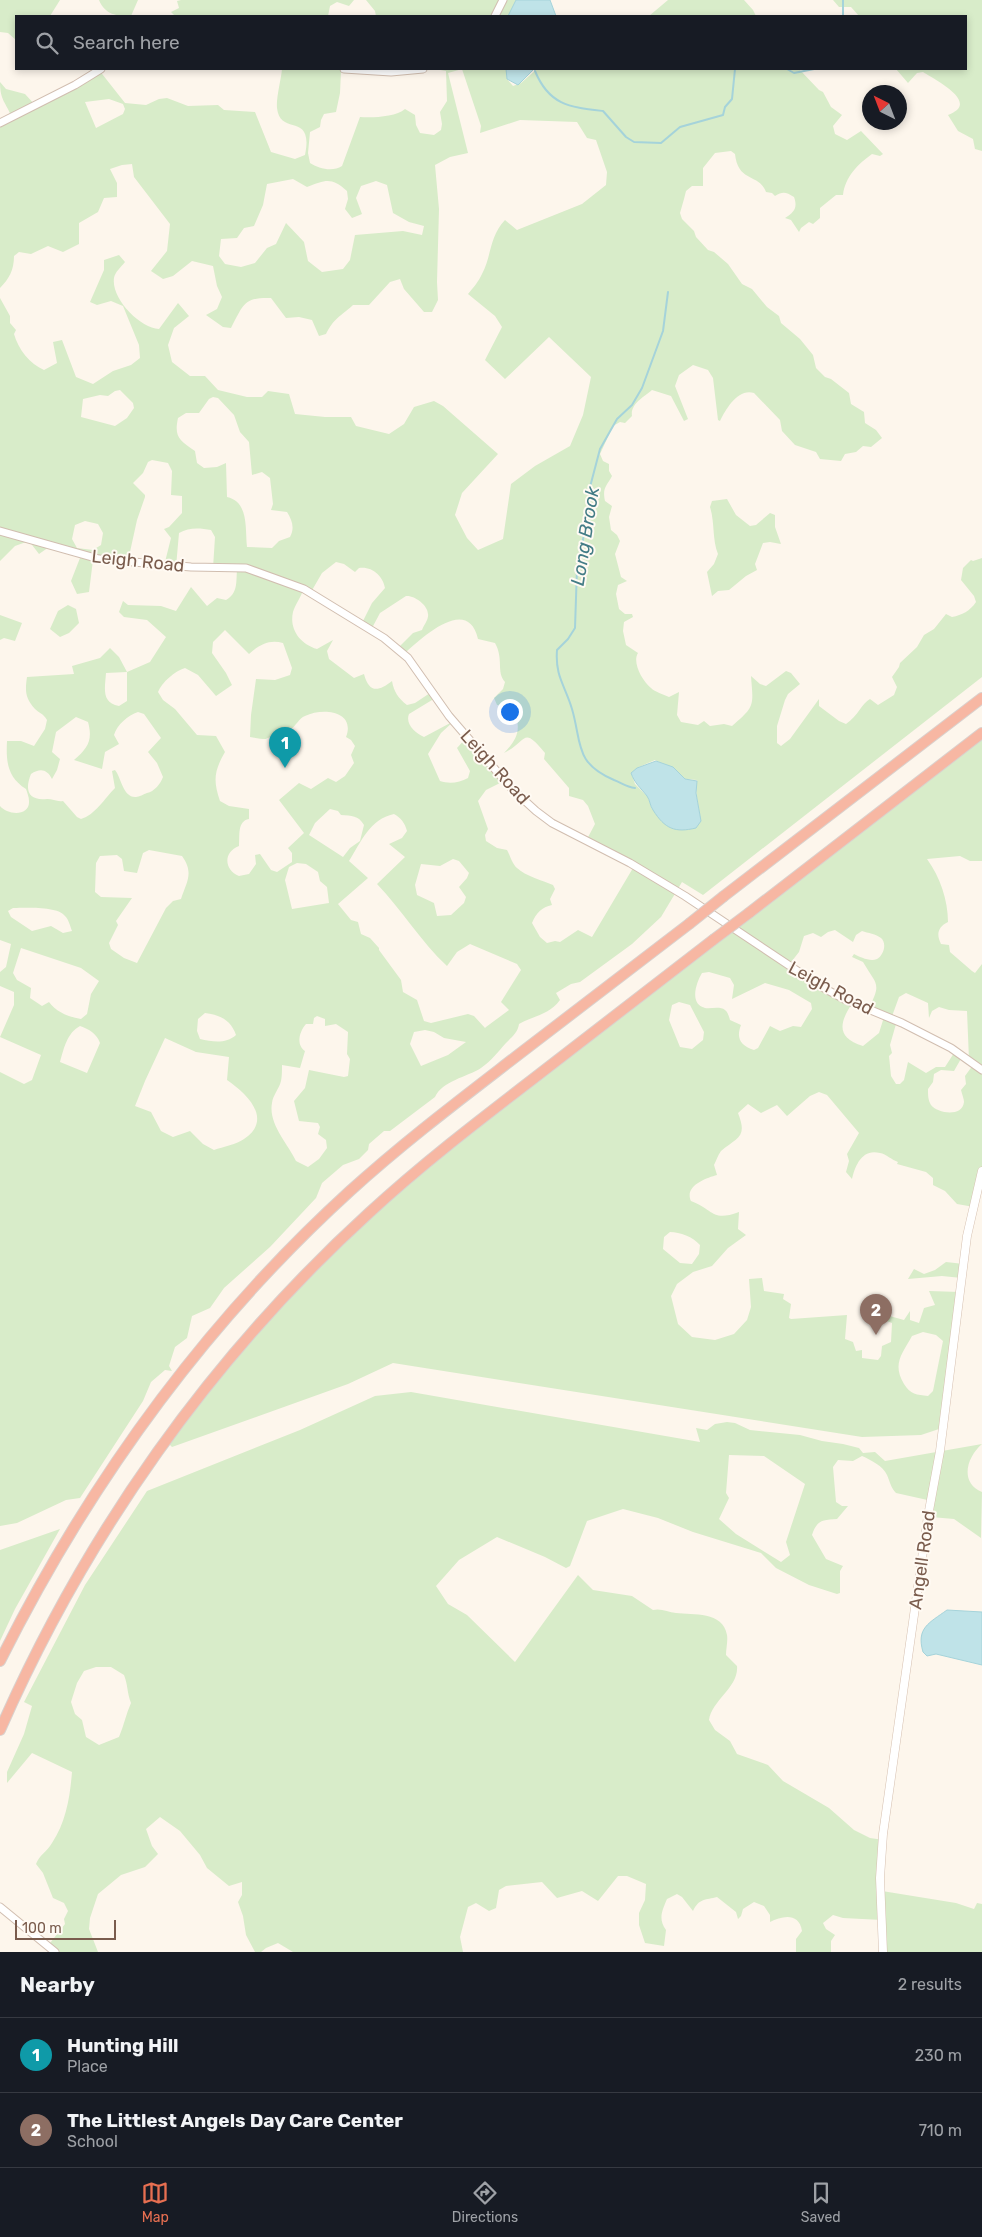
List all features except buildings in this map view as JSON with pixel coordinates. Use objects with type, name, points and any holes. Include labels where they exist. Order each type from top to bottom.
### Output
[{"type":"highway","points":[[0,1661],[42,1581],[110,1470],[183,1370],[258,1283],[333,1207],[413,1137],[982,698]]},
{"type":"highway","points":[[0,1730],[56,1613],[118,1509],[188,1410],[272,1310],[351,1229],[424,1164],[982,733]]},
{"type":"main road","name":"Angell Road","points":[[883,1952],[880,1888],[883,1834],[928,1516],[943,1429],[967,1236],[982,1171]]},
{"type":"street","points":[[496,15],[503,0]]},
{"type":"street","points":[[0,123],[75,86],[99,70]]},
{"type":"street","points":[[360,70],[391,72],[412,70]]},
{"type":"street","name":"Leigh Road","points":[[0,531],[99,559],[246,568],[286,581],[312,594],[384,638],[408,658],[449,716],[512,789],[536,812],[552,823],[630,863],[685,896],[844,1000],[902,1023],[951,1048],[982,1070]]},
{"type":"street","points":[[0,1907],[55,1952]]},
{"type":"green space","points":[[0,0],[60,0],[51,15],[15,15],[15,39],[8,33],[0,32]]},
{"type":"green space","points":[[99,0],[138,0],[131,15],[112,14]]},
{"type":"green space","points":[[354,0],[349,6],[337,2],[330,6],[328,15],[174,15],[171,12],[179,8],[177,1]]},
{"type":"green space","points":[[366,0],[516,0],[509,15],[376,15],[375,11]]},
{"type":"green space","points":[[668,0],[744,0],[756,15],[650,15]]},
{"type":"green space","points":[[833,0],[982,0],[982,151],[975,149],[973,139],[958,131],[948,115],[958,109],[960,104],[954,93],[923,72],[917,73],[908,83],[897,70],[967,70],[967,15],[858,15],[851,7],[839,7]]},
{"type":"green space","points":[[99,70],[125,103],[146,105],[159,99],[167,98],[188,106],[218,105],[224,110],[255,112],[271,152],[295,159],[305,155],[307,142],[305,133],[301,128],[279,117],[277,108],[282,70],[349,70],[341,71],[340,93],[336,112],[324,114],[320,127],[310,132],[308,153],[310,163],[322,168],[338,168],[342,166],[360,117],[396,114],[405,109],[415,115],[416,125],[420,133],[434,135],[441,130],[440,112],[447,101],[446,71],[440,70],[458,70],[448,73],[468,153],[450,157],[435,165],[439,209],[438,300],[432,312],[424,312],[404,289],[400,279],[390,282],[369,305],[353,305],[335,321],[326,334],[319,336],[312,320],[299,317],[286,318],[271,298],[249,301],[245,304],[231,328],[223,327],[206,315],[217,309],[222,297],[217,286],[213,266],[192,261],[173,276],[163,279],[151,271],[167,251],[170,224],[134,177],[132,164],[110,169],[117,183],[117,197],[104,198],[98,212],[79,223],[79,244],[63,252],[48,246],[31,254],[19,252],[14,256],[10,274],[0,288],[0,125],[12,118],[2,98],[0,82],[6,89],[25,94],[36,106]],"holes":[[[109,99],[123,104],[125,109],[123,114],[96,128],[85,102]],[[293,179],[307,187],[328,181],[337,183],[347,191],[348,199],[345,209],[352,218],[362,214],[356,198],[361,186],[376,181],[387,185],[393,213],[409,222],[424,226],[422,235],[403,231],[355,235],[350,260],[343,269],[322,272],[308,261],[304,242],[286,223],[276,244],[267,248],[255,263],[241,267],[225,264],[219,256],[221,239],[237,238],[244,228],[254,226],[263,205],[267,184]]]},
{"type":"green space","points":[[403,70],[424,70],[403,72]]},
{"type":"green space","points":[[462,70],[508,70],[507,79],[513,86],[521,83],[536,70],[800,70],[823,92],[831,107],[842,115],[833,126],[835,134],[847,140],[861,131],[883,154],[880,156],[872,154],[862,162],[846,182],[843,195],[836,195],[820,208],[820,218],[813,224],[809,222],[799,232],[791,220],[785,218],[794,209],[796,204],[794,197],[784,193],[775,196],[772,193],[766,192],[759,182],[740,170],[735,154],[731,151],[715,153],[703,168],[703,186],[692,186],[686,191],[680,213],[682,219],[694,231],[696,237],[708,250],[714,252],[728,264],[742,284],[752,289],[767,307],[779,316],[781,323],[800,339],[813,355],[816,368],[825,377],[831,379],[849,393],[851,404],[864,412],[865,423],[876,430],[882,438],[871,447],[863,446],[856,452],[845,454],[841,461],[820,459],[816,452],[795,445],[782,431],[780,420],[754,393],[748,392],[738,396],[720,421],[718,420],[713,378],[708,370],[693,365],[679,375],[675,386],[688,419],[684,421],[671,396],[652,390],[635,404],[632,416],[625,423],[620,422],[613,426],[600,454],[603,461],[609,464],[609,471],[612,476],[604,496],[605,501],[612,506],[609,517],[611,530],[620,541],[615,554],[621,577],[627,581],[618,585],[616,594],[619,609],[625,614],[632,614],[633,617],[624,622],[623,631],[626,645],[638,653],[636,657],[637,666],[641,676],[648,685],[655,691],[669,697],[679,692],[677,715],[681,722],[698,725],[704,721],[710,726],[724,724],[732,726],[745,714],[751,704],[751,676],[760,684],[766,686],[786,671],[791,673],[800,684],[788,694],[777,726],[777,743],[781,746],[790,739],[819,699],[819,706],[846,724],[870,699],[878,705],[894,695],[897,687],[892,677],[900,663],[917,647],[924,635],[934,629],[946,614],[952,617],[959,615],[976,602],[974,596],[961,580],[963,568],[971,560],[982,558],[982,677],[703,895],[682,882],[661,917],[632,944],[580,982],[571,984],[556,993],[560,1000],[556,1005],[546,1012],[519,1024],[514,1034],[485,1065],[443,1087],[435,1097],[390,1131],[384,1131],[369,1144],[368,1150],[359,1159],[343,1165],[322,1183],[316,1198],[270,1247],[224,1288],[210,1308],[192,1316],[187,1338],[175,1347],[169,1366],[172,1371],[165,1370],[151,1382],[143,1401],[80,1498],[66,1500],[17,1523],[0,1526],[0,1072],[24,1084],[32,1080],[41,1055],[0,1037],[14,1005],[14,992],[0,986],[0,972],[6,967],[11,944],[0,940],[0,806],[13,813],[18,813],[26,810],[29,801],[26,789],[11,774],[7,755],[7,741],[21,741],[34,746],[45,729],[47,720],[35,709],[28,698],[26,690],[27,677],[74,674],[72,666],[100,658],[110,648],[119,657],[127,672],[150,662],[166,637],[147,620],[124,617],[119,612],[123,601],[128,605],[161,606],[176,611],[191,587],[207,606],[217,598],[226,600],[233,594],[236,587],[237,570],[213,568],[215,537],[211,530],[199,528],[179,533],[176,567],[164,566],[171,538],[164,529],[169,527],[182,513],[182,496],[171,495],[172,471],[168,463],[152,460],[148,462],[143,473],[133,483],[145,497],[137,520],[128,561],[93,560],[89,592],[77,594],[71,581],[80,558],[52,547],[39,554],[29,541],[15,546],[0,561],[0,298],[10,316],[10,323],[16,330],[14,334],[18,345],[29,360],[44,370],[57,363],[53,342],[62,340],[76,377],[93,384],[113,371],[131,365],[140,358],[139,345],[123,306],[111,301],[97,305],[90,302],[104,270],[104,260],[119,255],[125,262],[114,278],[114,286],[122,303],[128,311],[144,324],[159,329],[178,303],[189,316],[174,328],[168,345],[172,362],[190,376],[205,376],[218,390],[247,397],[262,397],[268,391],[289,394],[295,414],[351,417],[356,426],[389,434],[404,424],[414,407],[434,401],[443,406],[498,454],[462,493],[455,515],[467,538],[478,550],[503,539],[511,484],[535,466],[570,446],[583,415],[591,377],[549,337],[505,379],[485,360],[502,327],[495,316],[468,294],[481,277],[493,240],[505,220],[517,230],[582,204],[606,185],[607,172],[596,140],[587,138],[577,122],[520,120],[480,133],[481,126]],"holes":[[[120,390],[133,403],[134,408],[127,418],[115,426],[81,417],[83,399],[100,395],[108,396]],[[213,397],[218,398],[234,415],[240,432],[249,442],[252,475],[262,472],[270,478],[273,504],[271,510],[287,512],[292,524],[290,537],[279,541],[272,548],[247,547],[246,524],[242,510],[239,504],[227,497],[226,463],[217,467],[204,468],[197,463],[195,451],[185,444],[177,434],[178,418],[186,413],[199,413],[209,399]],[[85,521],[98,524],[103,533],[101,545],[93,550],[77,548],[72,539],[75,525]],[[336,562],[344,564],[355,572],[359,568],[372,570],[382,580],[385,588],[372,603],[362,623],[372,628],[380,613],[406,596],[413,597],[426,607],[428,618],[422,630],[413,633],[400,646],[406,652],[423,637],[445,623],[455,620],[465,620],[473,626],[478,639],[495,643],[498,649],[502,678],[505,682],[503,689],[494,698],[497,705],[512,707],[518,726],[516,737],[504,753],[525,738],[532,739],[538,744],[545,753],[544,759],[569,788],[569,796],[583,800],[588,806],[595,824],[586,841],[633,868],[592,937],[578,930],[560,942],[547,943],[540,937],[532,923],[540,911],[552,905],[550,899],[555,889],[553,885],[520,871],[515,866],[507,850],[497,848],[486,841],[485,835],[488,829],[478,801],[486,790],[504,781],[466,738],[457,748],[470,771],[468,778],[454,782],[440,781],[428,754],[441,733],[454,721],[424,737],[414,731],[408,718],[409,714],[437,697],[433,691],[415,703],[407,705],[397,694],[392,681],[375,689],[369,685],[364,674],[354,678],[329,659],[327,651],[333,640],[317,649],[301,640],[294,630],[293,612],[303,590],[311,592],[322,573]],[[225,630],[249,654],[264,644],[273,642],[283,643],[292,668],[290,675],[275,680],[256,679],[250,737],[266,739],[291,729],[305,716],[312,713],[329,712],[336,713],[346,721],[348,728],[346,737],[355,746],[351,755],[354,763],[345,776],[336,782],[328,778],[311,789],[299,783],[279,800],[304,833],[288,848],[292,853],[292,862],[277,872],[271,870],[260,854],[255,855],[256,864],[249,874],[239,876],[230,870],[227,861],[228,857],[230,852],[239,846],[241,826],[245,820],[249,819],[249,809],[229,806],[220,801],[216,788],[216,776],[225,752],[216,736],[197,735],[175,709],[163,700],[158,692],[162,684],[169,677],[185,668],[198,675],[216,696],[232,685],[212,653],[213,642]],[[127,672],[127,701],[119,706],[109,702],[105,694],[106,673]],[[138,712],[144,714],[161,738],[148,752],[157,763],[163,777],[155,789],[139,797],[132,796],[125,791],[115,770],[112,771],[115,788],[91,814],[81,819],[63,801],[36,798],[30,794],[28,785],[31,774],[43,770],[52,779],[57,770],[60,759],[52,752],[56,732],[76,717],[88,722],[90,734],[88,743],[83,752],[74,760],[102,769],[105,752],[119,744],[114,735],[123,721],[130,715]],[[655,760],[671,768],[685,779],[697,780],[696,790],[700,821],[652,809],[648,797],[635,784],[632,775],[639,767]],[[330,809],[338,811],[341,815],[357,818],[364,825],[360,841],[350,848],[343,857],[309,835],[315,823]],[[394,814],[401,819],[407,831],[402,838],[389,844],[405,857],[377,884],[438,957],[447,966],[457,952],[470,944],[517,964],[521,970],[501,1002],[509,1010],[485,1028],[474,1016],[468,1014],[431,1023],[424,1021],[417,1000],[403,992],[401,980],[379,948],[370,938],[361,934],[358,922],[351,920],[338,904],[368,878],[349,861],[367,832],[379,821]],[[149,850],[182,856],[189,872],[181,899],[173,901],[166,908],[137,963],[124,958],[111,949],[109,943],[118,925],[116,921],[132,898],[101,897],[95,892],[96,863],[100,856],[117,855],[122,859],[124,871],[137,873],[143,853]],[[453,859],[459,861],[469,873],[459,887],[466,897],[464,903],[451,915],[437,916],[434,903],[417,895],[415,885],[421,864],[440,866]],[[297,863],[306,864],[318,872],[320,881],[327,887],[329,903],[292,909],[285,880],[289,867]],[[13,908],[41,908],[55,911],[61,913],[66,918],[72,931],[63,933],[51,926],[32,931],[11,917],[8,911]],[[21,948],[81,968],[99,981],[91,994],[87,1014],[81,1019],[63,1014],[49,1002],[42,1006],[30,998],[31,988],[17,980],[13,973]],[[205,1013],[224,1019],[236,1035],[228,1040],[214,1041],[200,1039],[197,1031],[198,1019]],[[317,1016],[325,1019],[325,1026],[336,1024],[348,1032],[347,1054],[350,1059],[348,1076],[344,1077],[309,1070],[305,1088],[294,1101],[299,1121],[318,1123],[320,1127],[318,1134],[326,1140],[327,1148],[319,1159],[308,1167],[296,1161],[276,1126],[272,1111],[273,1100],[281,1081],[282,1065],[300,1068],[305,1051],[300,1045],[300,1034],[306,1024],[313,1024],[314,1018]],[[80,1026],[95,1034],[100,1043],[87,1073],[60,1062],[67,1041]],[[425,1030],[434,1032],[444,1038],[466,1042],[448,1055],[421,1066],[410,1044],[414,1032]],[[165,1038],[196,1052],[229,1057],[227,1080],[249,1099],[257,1115],[257,1123],[253,1131],[241,1141],[214,1150],[203,1144],[190,1131],[173,1137],[161,1131],[151,1112],[135,1106]]]},
{"type":"green space","points":[[727,499],[736,515],[750,526],[756,525],[770,513],[775,515],[775,527],[781,544],[763,543],[755,564],[757,570],[746,576],[729,590],[718,591],[712,596],[707,572],[714,564],[718,554],[710,507],[712,501]]},
{"type":"green space","points":[[68,605],[76,609],[79,623],[69,633],[60,637],[50,629],[58,611]]},
{"type":"green space","points":[[0,615],[22,623],[15,641],[4,638],[0,640]]},
{"type":"green space","points":[[982,736],[982,861],[970,861],[960,856],[927,859],[939,881],[947,905],[948,922],[942,926],[938,934],[941,944],[949,945],[950,952],[975,973],[982,964],[982,1177],[974,1207],[957,1204],[945,1191],[933,1185],[933,1178],[926,1172],[897,1164],[898,1162],[880,1153],[868,1153],[860,1159],[852,1179],[846,1172],[849,1161],[847,1154],[859,1133],[827,1095],[819,1092],[810,1096],[787,1116],[777,1105],[761,1113],[748,1104],[738,1113],[742,1128],[739,1136],[721,1151],[714,1165],[717,1175],[707,1178],[693,1187],[690,1196],[691,1201],[714,1214],[723,1216],[739,1212],[738,1229],[746,1235],[728,1248],[712,1266],[693,1272],[677,1284],[671,1296],[678,1324],[692,1337],[715,1340],[734,1334],[747,1320],[751,1307],[749,1279],[762,1278],[764,1291],[784,1294],[783,1299],[791,1304],[789,1318],[791,1319],[847,1315],[845,1339],[853,1342],[856,1351],[862,1350],[862,1358],[878,1360],[881,1356],[882,1346],[891,1342],[892,1323],[884,1320],[886,1315],[904,1320],[910,1311],[910,1320],[919,1323],[924,1308],[935,1305],[929,1291],[960,1292],[942,1428],[921,1435],[862,1437],[393,1363],[348,1384],[172,1447],[168,1443],[231,1359],[284,1301],[400,1187]],"holes":[[[835,930],[853,942],[856,935],[862,931],[879,937],[884,943],[883,952],[877,959],[868,960],[854,954],[852,957],[863,962],[876,984],[875,994],[868,1010],[884,1017],[879,1033],[863,1046],[848,1039],[843,1030],[844,1018],[851,1005],[788,966],[799,952],[804,936],[813,933],[821,937]],[[709,972],[730,978],[734,985],[732,999],[765,983],[789,990],[811,1003],[812,1009],[801,1027],[793,1026],[780,1031],[770,1026],[758,1048],[754,1050],[742,1043],[739,1037],[741,1025],[730,1020],[725,1010],[705,1008],[697,1002],[695,993],[702,973]],[[906,993],[928,1003],[929,1018],[932,1011],[939,1007],[949,1010],[967,1011],[969,1060],[973,1065],[965,1076],[966,1084],[961,1090],[964,1102],[959,1110],[944,1112],[934,1108],[929,1101],[928,1089],[933,1082],[934,1074],[941,1070],[954,1071],[962,1057],[954,1053],[945,1067],[936,1067],[926,1073],[908,1062],[904,1080],[900,1084],[896,1084],[891,1076],[889,1056],[892,1053],[890,1045],[896,1024],[891,1019],[899,997]],[[679,1002],[690,1005],[704,1032],[703,1040],[692,1049],[680,1047],[669,1020],[672,1005]],[[670,1232],[686,1236],[700,1245],[699,1254],[692,1264],[680,1263],[663,1249],[664,1237]],[[923,1332],[936,1335],[943,1341],[933,1391],[928,1396],[911,1392],[904,1384],[899,1371],[902,1354],[912,1336]]]},
{"type":"green space","points":[[946,1262],[964,1264],[962,1278],[942,1276],[908,1279],[914,1269],[924,1274],[935,1270]]},
{"type":"green space","points":[[411,1392],[700,1442],[696,1428],[707,1430],[715,1424],[735,1423],[750,1430],[800,1435],[859,1448],[863,1453],[875,1452],[885,1461],[982,1444],[972,1456],[968,1469],[970,1482],[982,1492],[981,1538],[954,1519],[931,1517],[932,1501],[896,1493],[885,1472],[880,1466],[869,1459],[862,1456],[853,1461],[838,1460],[833,1467],[836,1502],[842,1506],[848,1506],[837,1519],[818,1524],[812,1535],[826,1559],[843,1566],[840,1571],[840,1593],[837,1594],[809,1585],[776,1568],[761,1553],[693,1532],[658,1518],[623,1509],[587,1521],[570,1566],[566,1568],[497,1537],[459,1560],[436,1586],[448,1604],[467,1615],[515,1662],[578,1575],[593,1590],[632,1596],[653,1610],[659,1609],[706,1616],[720,1622],[727,1635],[726,1655],[737,1666],[734,1680],[711,1713],[709,1720],[715,1730],[730,1741],[737,1754],[768,1765],[783,1781],[829,1808],[854,1830],[870,1838],[884,1840],[882,1891],[956,1903],[974,1909],[977,1903],[982,1904],[982,1952],[884,1952],[882,1920],[843,1918],[833,1915],[823,1923],[826,1929],[835,1935],[831,1941],[831,1952],[796,1952],[796,1939],[802,1931],[794,1918],[785,1917],[770,1922],[770,1915],[764,1906],[754,1902],[743,1909],[738,1919],[736,1912],[717,1897],[700,1902],[693,1911],[682,1897],[677,1894],[667,1899],[662,1911],[661,1919],[666,1930],[664,1946],[645,1943],[639,1925],[639,1913],[645,1900],[646,1884],[627,1876],[618,1876],[598,1901],[582,1891],[557,1898],[542,1882],[506,1886],[499,1890],[496,1908],[489,1911],[476,1903],[468,1907],[460,1937],[463,1952],[293,1952],[278,1943],[261,1952],[255,1952],[246,1935],[243,1916],[238,1902],[242,1895],[242,1882],[229,1886],[207,1868],[200,1855],[180,1831],[160,1817],[146,1829],[152,1846],[158,1854],[145,1867],[121,1875],[98,1894],[90,1918],[89,1929],[98,1952],[53,1952],[47,1947],[65,1924],[64,1919],[68,1911],[64,1903],[53,1898],[43,1873],[36,1864],[50,1846],[61,1827],[68,1800],[72,1772],[32,1753],[7,1783],[7,1772],[24,1734],[32,1706],[24,1702],[85,1585],[147,1491],[300,1430],[375,1396]],"holes":[[[729,1455],[764,1456],[805,1484],[786,1542],[790,1555],[781,1562],[736,1534],[719,1519],[729,1498],[726,1493]],[[96,1667],[111,1667],[124,1675],[131,1703],[119,1737],[99,1745],[86,1737],[82,1720],[75,1714],[71,1702],[77,1683],[84,1671]]]},
{"type":"green space","points":[[60,1529],[15,1609],[0,1641],[0,1550]]},
{"type":"water","points":[[516,0],[550,0],[556,15],[508,15]]},
{"type":"water","points":[[506,70],[533,70],[518,85],[507,79]]},
{"type":"water","points":[[656,761],[673,767],[685,779],[697,781],[696,793],[701,821],[696,828],[676,830],[662,822],[652,808],[647,796],[634,780],[631,773],[637,768]]},
{"type":"water","points":[[947,1610],[982,1612],[982,1665],[936,1654],[927,1656],[923,1652],[921,1637],[923,1632],[930,1623]]},
{"type":"waterway","name":"Long Brook","points":[[843,0],[843,15]]},
{"type":"waterway","name":"Long Brook","points":[[535,71],[547,91],[554,98],[570,106],[603,111],[626,137],[634,142],[661,143],[680,127],[723,115],[725,107],[732,99],[735,70]]},
{"type":"waterway","name":"Long Brook","points":[[789,70],[794,73],[809,70]]},
{"type":"waterway","name":"Long Brook","points":[[635,788],[601,773],[592,767],[586,759],[579,742],[572,709],[559,674],[557,650],[568,639],[575,628],[577,568],[589,511],[590,487],[600,449],[617,419],[632,405],[642,388],[663,331],[668,292]]},
{"type":"place","name":"Hunting Hill","points":[[285,768]]},
{"type":"place","name":"The Littlest Angels Day Care Center","points":[[876,1335]]}]
